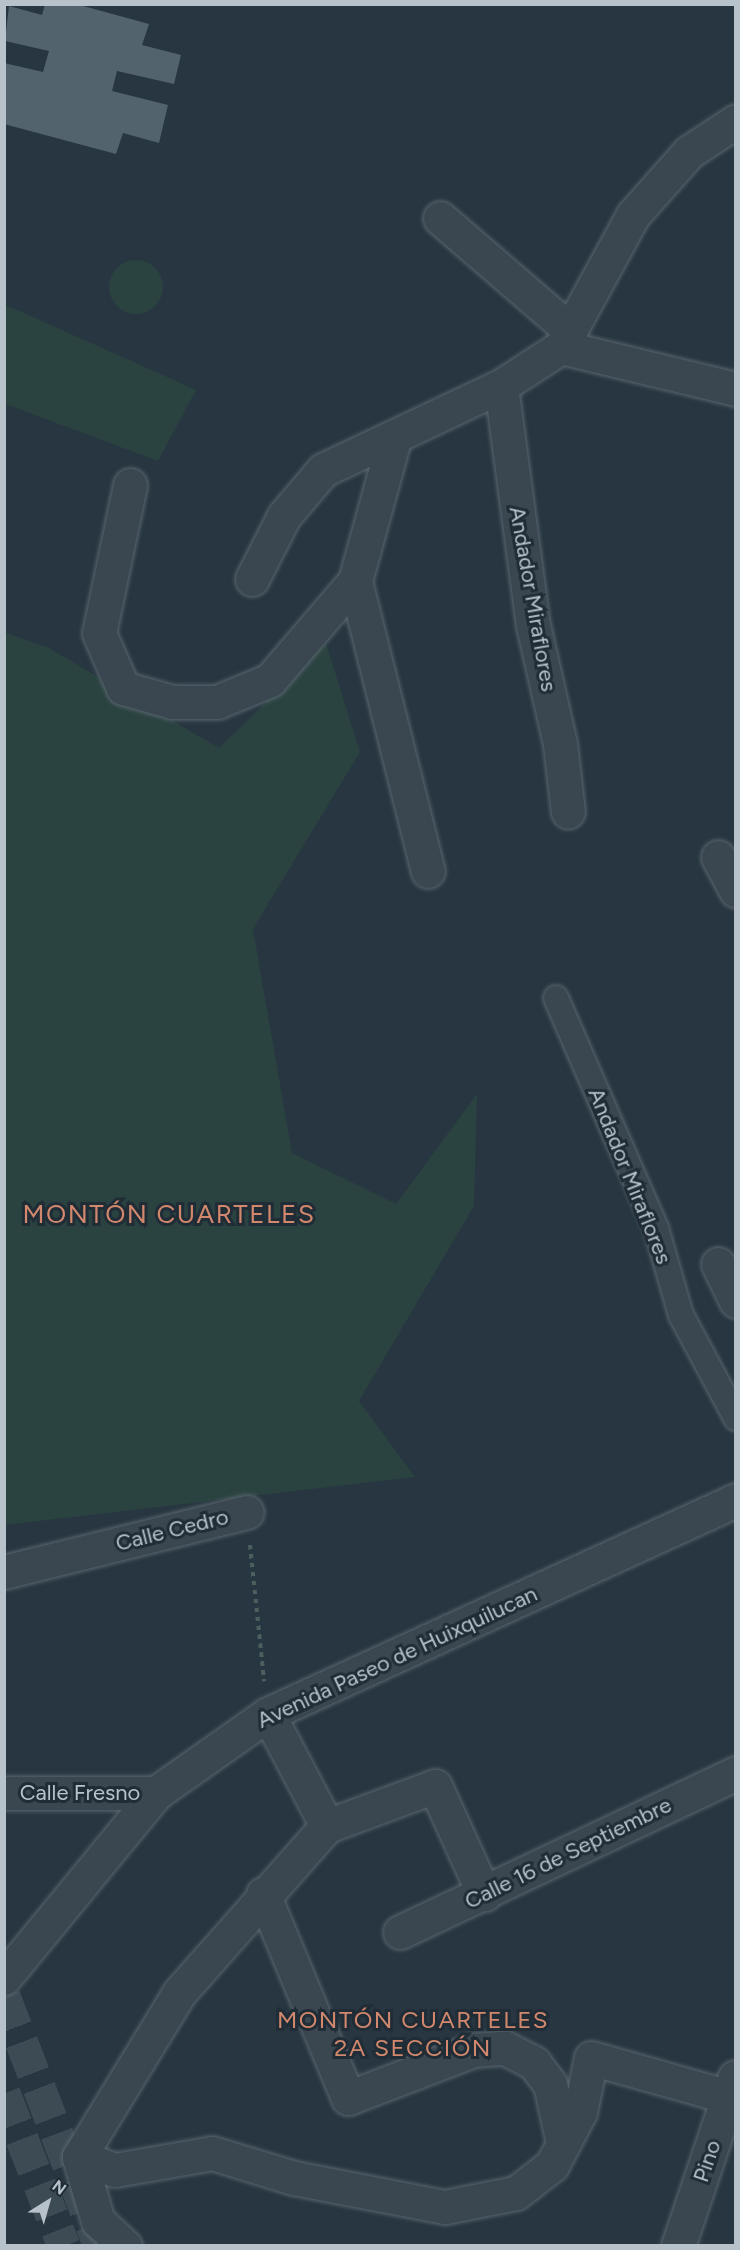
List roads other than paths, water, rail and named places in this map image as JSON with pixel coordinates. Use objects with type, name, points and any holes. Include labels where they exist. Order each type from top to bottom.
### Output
[{"type":"street","points":[[252,579],[284,516],[323,470],[501,386],[566,339],[633,215],[689,152],[735,121]]},
{"type":"street","points":[[440,218],[566,339],[735,389]]},
{"type":"street","name":"Andador Miraflores","points":[[501,386],[533,625],[560,744],[568,812]]},
{"type":"street","points":[[130,485],[99,633],[123,688],[172,702],[217,702],[270,680],[355,581],[395,436]]},
{"type":"street","points":[[355,581],[428,871]]},
{"type":"street","points":[[718,857],[735,891]]},
{"type":"street","name":"Andador Miraflores","points":[[556,999],[656,1228],[681,1315],[735,1418]]},
{"type":"street","points":[[718,1264],[735,1301]]},
{"type":"street","name":"Avenida Paseo de Huixquilucan","points":[[4,1978],[156,1792],[268,1714],[735,1500]]},
{"type":"street","name":"Calle Cedro","points":[[4,1572],[247,1512]]},
{"type":"street","points":[[268,1714],[327,1826]]},
{"type":"street","name":"Calle 16 de Septiembre","points":[[400,1932],[735,1773]]},
{"type":"street","points":[[125,2246],[98,2221],[79,2157],[179,1993],[263,1894],[327,1826],[435,1786],[484,1894]]},
{"type":"street","name":"Calle Fresno","points":[[4,1793],[156,1792]]},
{"type":"street","points":[[263,1894],[348,2098],[473,2050],[505,2048],[534,2063],[550,2084],[563,2143]]},
{"type":"street","points":[[79,2157],[115,2170],[212,2153],[368,2192],[446,2207],[516,2193],[552,2165],[580,2112],[591,2058],[732,2087]]},
{"type":"street","name":"Pino","points":[[678,2246],[732,2087]]},
{"type":"tunnel","points":[[4,1996],[100,2246]]},
{"type":"tunnel","points":[[4,2093],[64,2246]]},
{"type":"district","name":"MONTÓN CUARTELES","points":[[169,1215]]},
{"type":"district","name":"MONTÓN CUARTELES 2A SECCIÓN","points":[[413,2034]]}]
